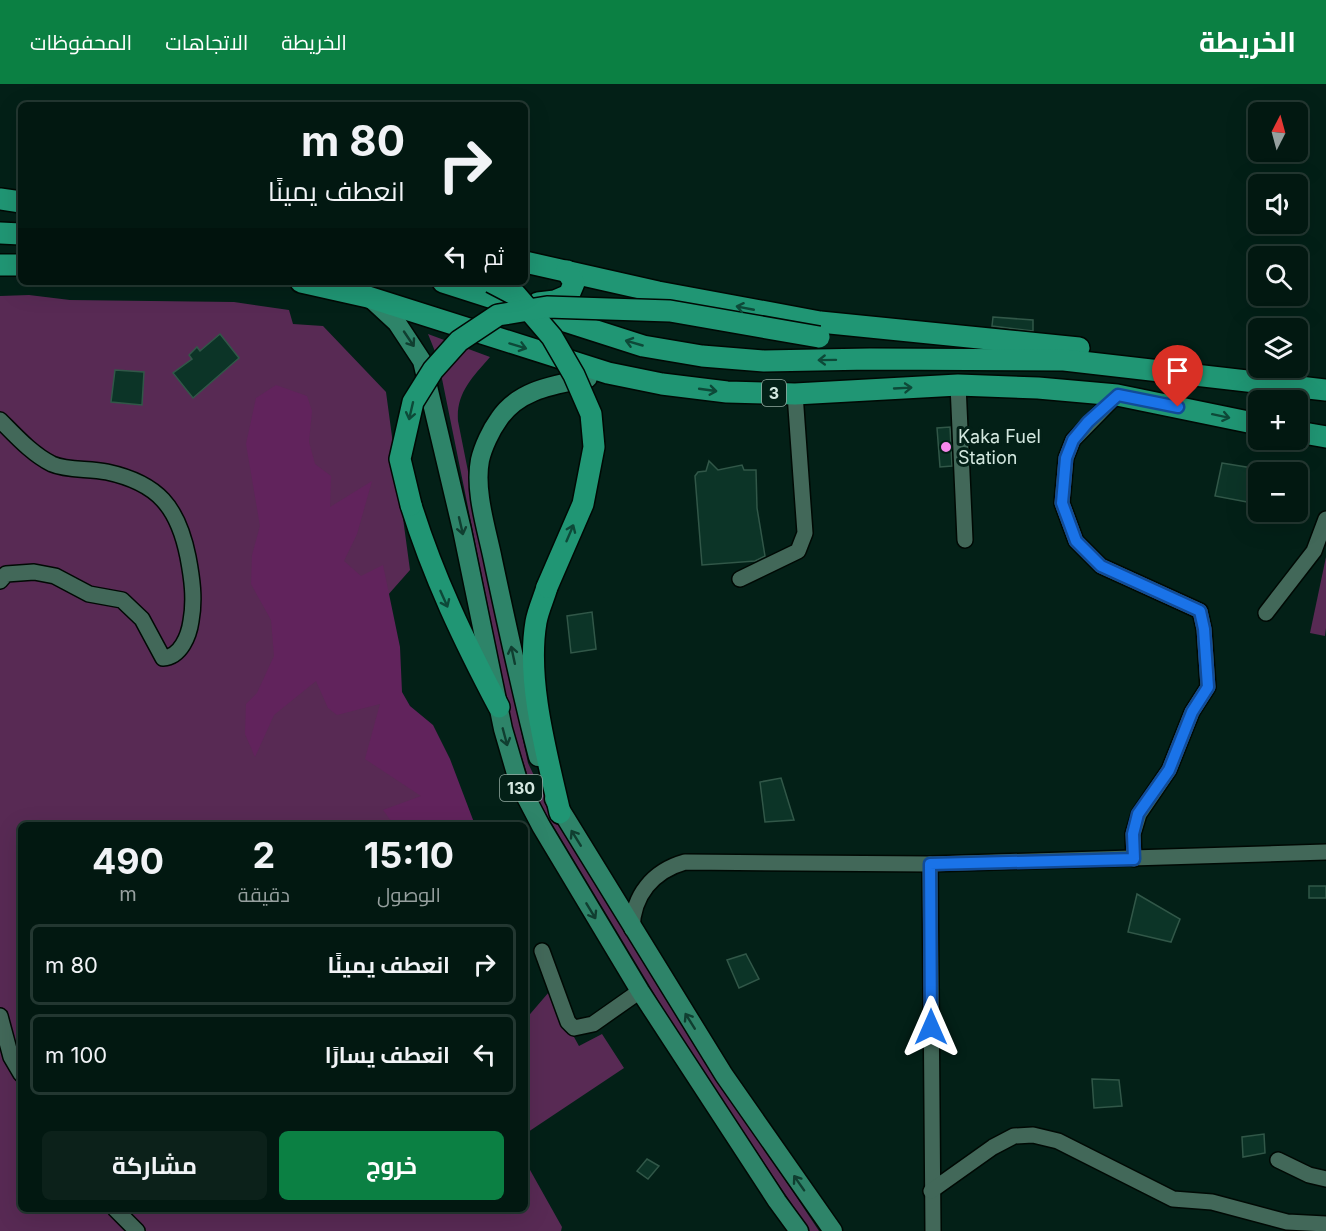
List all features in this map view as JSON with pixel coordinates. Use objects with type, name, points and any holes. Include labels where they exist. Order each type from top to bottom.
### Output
[{"type":"highway","points":[[0,199],[18,202]]},
{"type":"highway","points":[[0,233],[18,234]]},
{"type":"highway","points":[[528,263],[708,301],[848,326],[1082,348],[1103,353],[1132,368]]},
{"type":"highway","points":[[0,265],[18,265]]},
{"type":"highway","points":[[567,271],[574,283],[568,295]]},
{"type":"highway","points":[[493,290],[541,303],[568,295],[589,283],[612,280]]},
{"type":"highway","name":"3","points":[[315,285],[369,297],[609,373],[727,393],[795,394],[958,385],[1118,395],[1248,422]]},
{"type":"highway","name":"3","points":[[462,285],[493,290],[643,346],[702,356],[765,361],[1064,360],[1326,390]]},
{"type":"highway","points":[[493,290],[516,295],[552,337],[574,375],[591,414],[594,447],[583,504],[547,587],[536,622],[535,668],[546,749],[561,813]]},
{"type":"highway","points":[[499,707],[446,603],[428,561],[400,459],[413,402],[433,370],[459,341],[498,315],[547,307],[670,311],[819,337],[1064,360]]},
{"type":"highway","points":[[1308,434],[1326,437]]},
{"type":"main road","name":"130","points":[[369,297],[397,323],[422,361],[462,530],[499,707],[519,784],[541,826],[640,991],[799,1231]]},
{"type":"main road","name":"130","points":[[609,373],[543,387],[524,395],[499,419],[480,461],[481,493],[486,524],[520,691],[541,770],[561,813],[724,1075],[833,1231]]},
{"type":"street","points":[[958,385],[965,540]]},
{"type":"street","points":[[740,579],[798,552],[803,544],[805,532],[795,394]]},
{"type":"street","points":[[1118,395],[1088,422],[1073,440],[1066,458],[1062,482],[1062,503],[1076,541],[1101,566],[1200,611],[1208,665],[1208,687],[1192,712],[1169,770],[1138,814],[1133,834],[1134,859]]},
{"type":"street","points":[[0,420],[41,458],[56,465],[107,472],[134,480],[152,489],[180,522],[186,546],[194,606],[184,643],[169,658],[163,658],[142,619],[122,600],[89,594],[55,576],[40,573],[6,574],[0,581]]},
{"type":"street","points":[[1266,613],[1314,551],[1326,519]]},
{"type":"street","points":[[632,929],[634,908],[649,882],[665,869],[685,862],[930,864],[1326,852]]},
{"type":"street","points":[[930,864],[933,1231]]},
{"type":"street","points":[[542,951],[568,1022],[574,1028],[593,1024],[640,991]]},
{"type":"street","points":[[0,1016],[11,1057],[18,1069]]},
{"type":"street","points":[[931,1191],[1014,1136],[1033,1136],[1058,1141],[1173,1199],[1212,1202],[1287,1222],[1326,1224]]},
{"type":"street","points":[[1278,1160],[1309,1175],[1326,1179]]},
{"type":"street","points":[[118,1212],[137,1231]]},
{"type":"shaded area","points":[[29,295],[70,300],[234,302],[289,310],[293,324],[323,326],[386,392],[410,570],[372,613],[440,822],[18,822],[18,1212],[528,1212],[528,1166],[562,1227],[561,1231],[0,1231],[0,296]]},
{"type":"shaded area","points":[[428,334],[490,357],[471,379],[462,394],[458,421],[528,763],[539,786],[686,1031],[819,1231],[810,1231],[684,1043],[533,792],[513,730],[438,359]]},
{"type":"shaded area","points":[[276,385],[307,396],[312,411],[309,442],[315,464],[331,476],[330,507],[372,481],[357,534],[344,561],[361,576],[383,565],[400,647],[402,692],[410,706],[433,725],[450,759],[474,822],[392,822],[383,810],[421,796],[365,759],[380,704],[337,715],[328,708],[316,681],[274,715],[255,757],[245,734],[246,704],[257,693],[274,656],[271,620],[251,584],[252,555],[260,526],[246,444],[256,398]]},
{"type":"shaded area","points":[[1326,557],[1326,628],[1325,636],[1310,633]]},
{"type":"shaded area","points":[[549,992],[579,1046],[602,1034],[624,1068],[528,1132],[528,1016]]},
{"type":"building","points":[[993,317],[1033,320],[1033,331],[992,326]]},
{"type":"building","points":[[220,334],[239,358],[193,398],[173,373],[192,359],[189,355],[197,347],[200,351]]},
{"type":"building","points":[[115,370],[144,372],[142,405],[111,402]]},
{"type":"building","name":"Kaka Fuel Station","points":[[950,427],[952,466],[940,467],[937,428]]},
{"type":"building","points":[[709,461],[718,470],[742,465],[744,470],[756,470],[757,508],[765,556],[755,561],[702,565],[695,476],[698,472],[706,471]]},
{"type":"building","points":[[1222,463],[1248,467],[1248,502],[1215,496]]},
{"type":"building","points":[[592,612],[596,649],[571,653],[567,616]]},
{"type":"building","points":[[781,778],[794,820],[765,822],[760,782]]},
{"type":"building","points":[[1309,886],[1326,886],[1326,898],[1309,898]]},
{"type":"building","points":[[1137,894],[1180,919],[1171,942],[1128,932]]},
{"type":"building","points":[[746,954],[759,979],[739,988],[727,960]]},
{"type":"building","points":[[1092,1079],[1119,1080],[1122,1106],[1094,1108]]},
{"type":"building","points":[[1264,1134],[1265,1153],[1243,1157],[1242,1137]]},
{"type":"building","points":[[647,1159],[659,1166],[648,1179],[637,1171]]},
{"type":"place","name":"Kaka Fuel Station","points":[[946,447]]},
{"type":"route","points":[[931,1027],[930,864],[1134,859],[1133,834],[1138,814],[1169,770],[1192,712],[1208,687],[1208,665],[1200,611],[1101,566],[1087,555],[1076,541],[1062,503],[1062,482],[1066,458],[1073,440],[1088,422],[1118,395],[1178,407]]}]
